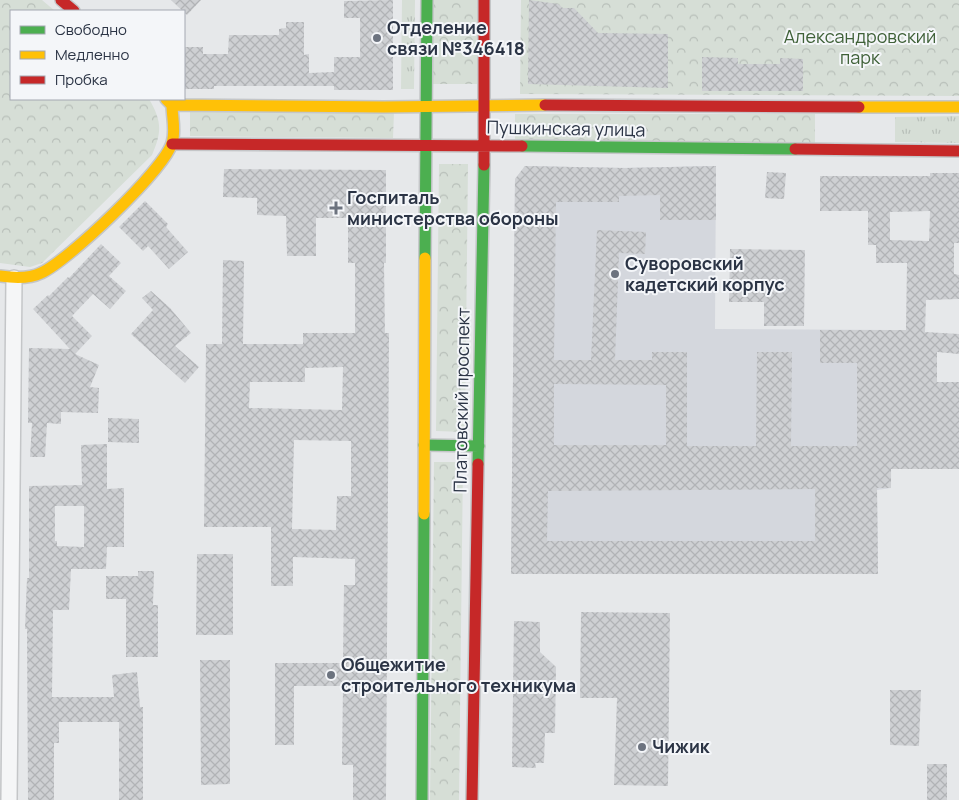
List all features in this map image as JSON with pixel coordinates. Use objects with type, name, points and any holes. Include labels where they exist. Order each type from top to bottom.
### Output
[{"type":"main road","points":[[61,0],[73,10]]},
{"type":"main road","name":"Платовский проспект","points":[[422,800],[427,0]]},
{"type":"main road","name":"Платовский проспект","points":[[472,800],[484,146],[484,0]]},
{"type":"main road","points":[[7,277],[42,273],[64,258],[139,187],[163,160],[172,144],[169,102]]},
{"type":"main road","name":"Пушкинская улица","points":[[169,102],[426,107],[959,106]]},
{"type":"main road","name":"Пушкинская улица","points":[[172,144],[959,151]]},
{"type":"main road","points":[[424,445],[479,446]]},
{"type":"street","points":[[7,277],[9,800]]},
{"type":"shaded area","points":[[525,166],[620,168],[716,166],[715,329],[892,330],[891,488],[877,490],[878,574],[511,574],[515,179]]},
{"type":"green space","points":[[0,0],[42,0],[54,10],[10,10],[10,100],[149,100],[158,120],[158,140],[152,155],[42,263],[30,267],[0,263]]},
{"type":"green space","points":[[402,0],[415,0],[414,89],[401,89]]},
{"type":"green space","points":[[433,0],[479,0],[479,84],[432,84]]},
{"type":"green space","name":"Александровский парк","points":[[521,0],[959,0],[959,96],[520,94]]},
{"type":"green space","points":[[190,110],[394,112],[393,138],[190,136]]},
{"type":"green space","points":[[515,114],[815,114],[815,143],[515,139]]},
{"type":"green space","points":[[959,116],[959,143],[895,142],[895,117]]},
{"type":"green space","points":[[439,164],[468,164],[465,432],[436,431]]},
{"type":"green space","points":[[434,462],[463,462],[459,800],[430,800]]},
{"type":"building","points":[[171,0],[201,0],[187,15],[185,10],[182,10]]},
{"type":"building","points":[[393,0],[393,90],[334,90],[334,86],[214,86],[214,89],[185,89],[185,47],[203,47],[203,54],[228,54],[229,35],[279,35],[279,29],[286,28],[286,22],[304,22],[304,55],[309,54],[309,73],[334,72],[334,57],[360,57],[360,18],[344,18],[344,1]]},
{"type":"building","points":[[529,0],[558,4],[563,8],[574,8],[598,33],[668,34],[668,88],[528,84]]},
{"type":"building","points":[[702,57],[738,58],[738,64],[780,64],[780,58],[803,59],[803,91],[702,91]]},
{"type":"building","points":[[525,166],[626,168],[716,166],[716,220],[660,220],[660,195],[619,196],[619,202],[556,202],[554,360],[591,360],[597,230],[646,232],[645,254],[619,253],[615,360],[652,360],[652,352],[687,352],[687,446],[756,446],[757,352],[792,352],[791,446],[857,446],[857,363],[820,363],[820,330],[906,330],[907,263],[876,263],[876,245],[868,245],[868,211],[820,211],[820,176],[930,176],[930,173],[959,173],[959,243],[954,243],[954,274],[959,275],[959,299],[926,300],[925,332],[959,334],[959,354],[937,352],[937,382],[959,382],[959,469],[891,469],[891,488],[877,488],[878,574],[511,574],[515,179]],"holes":[[[930,211],[929,241],[890,240],[890,212]],[[554,384],[666,385],[666,445],[554,445]],[[815,489],[815,541],[547,541],[548,491]]]},
{"type":"building","points":[[224,169],[386,170],[385,333],[389,333],[386,800],[353,800],[353,765],[342,765],[343,686],[294,686],[294,745],[275,745],[275,663],[343,663],[344,585],[355,585],[355,559],[293,557],[293,586],[271,586],[271,527],[204,527],[206,344],[222,344],[223,260],[244,261],[243,344],[303,344],[303,333],[355,333],[355,263],[348,263],[348,218],[316,218],[316,256],[287,256],[286,216],[257,215],[257,198],[223,197]],"holes":[[[343,367],[342,410],[249,408],[250,382],[305,382],[305,368]],[[294,440],[351,441],[351,496],[337,496],[336,530],[292,529]]]},
{"type":"building","points":[[767,172],[786,173],[784,199],[765,198]]},
{"type":"building","points":[[145,201],[168,224],[166,227],[188,252],[169,269],[148,246],[143,251],[119,227]]},
{"type":"building","points":[[101,244],[121,263],[109,276],[126,291],[110,309],[93,294],[72,316],[92,336],[75,354],[99,365],[90,387],[99,388],[98,413],[61,412],[61,424],[47,423],[45,457],[30,457],[32,423],[28,423],[29,348],[70,349],[33,309],[69,278]]},
{"type":"building","points":[[730,249],[805,250],[804,326],[764,326],[764,302],[729,302]]},
{"type":"building","points":[[151,291],[170,308],[191,333],[175,346],[199,367],[185,383],[131,334],[153,310],[142,298]]},
{"type":"building","points":[[108,418],[139,419],[139,443],[108,442]]},
{"type":"building","points":[[107,444],[107,489],[124,488],[124,547],[107,547],[106,569],[71,569],[69,610],[53,610],[52,697],[114,697],[112,675],[137,672],[140,707],[143,707],[143,800],[119,800],[119,722],[59,722],[59,743],[54,743],[54,800],[28,800],[27,629],[25,629],[27,578],[29,578],[29,486],[82,485],[81,445]],"holes":[[[55,506],[84,506],[84,547],[57,546],[57,541],[55,541]]]},
{"type":"building","points":[[197,554],[233,554],[233,635],[196,635]]},
{"type":"building","points":[[138,571],[154,571],[153,605],[158,605],[158,657],[126,657],[126,599],[106,599],[106,576],[138,576]]},
{"type":"building","points":[[581,612],[670,613],[668,786],[614,785],[617,698],[580,698]]},
{"type":"building","points":[[514,621],[540,622],[540,652],[556,667],[555,733],[545,733],[544,763],[535,763],[536,768],[512,767]]},
{"type":"building","points":[[200,660],[230,660],[230,784],[201,785]]},
{"type":"building","points":[[890,690],[921,690],[919,746],[890,745]]},
{"type":"building","points":[[927,764],[947,764],[947,800],[927,800]]},
{"type":"traffic: fast","points":[[425,258],[427,0]]},
{"type":"traffic: fast","points":[[522,146],[795,149]]},
{"type":"traffic: fast","points":[[478,464],[484,165]]},
{"type":"traffic: fast","points":[[424,445],[479,446]]},
{"type":"traffic: fast","points":[[422,800],[424,514]]},
{"type":"traffic: slow","points":[[0,276],[16,278],[31,276],[41,273],[54,265],[92,234],[134,193],[165,156],[172,143],[174,129],[172,105],[167,100]]},
{"type":"traffic: slow","points":[[172,105],[384,107],[545,105]]},
{"type":"traffic: slow","points":[[859,107],[959,107]]},
{"type":"traffic: slow","points":[[424,514],[425,258]]},
{"type":"traffic: jam","points":[[61,0],[73,10]]},
{"type":"traffic: jam","points":[[484,0],[484,165]]},
{"type":"traffic: jam","points":[[545,105],[859,107]]},
{"type":"traffic: jam","points":[[172,144],[522,146]]},
{"type":"traffic: jam","points":[[795,149],[959,151]]},
{"type":"traffic: jam","points":[[472,800],[478,464]]},
{"type":"place","name":"Отделение связи №346418","points":[[377,38]]},
{"type":"place","name":"Госпиталь министерства обороны","points":[[336,208]]},
{"type":"place","name":"Суворовский кадетский корпус","points":[[615,274]]},
{"type":"place","name":"Общежитие строительного техникума","points":[[331,675]]},
{"type":"place","name":"Чижик","points":[[642,747]]}]
